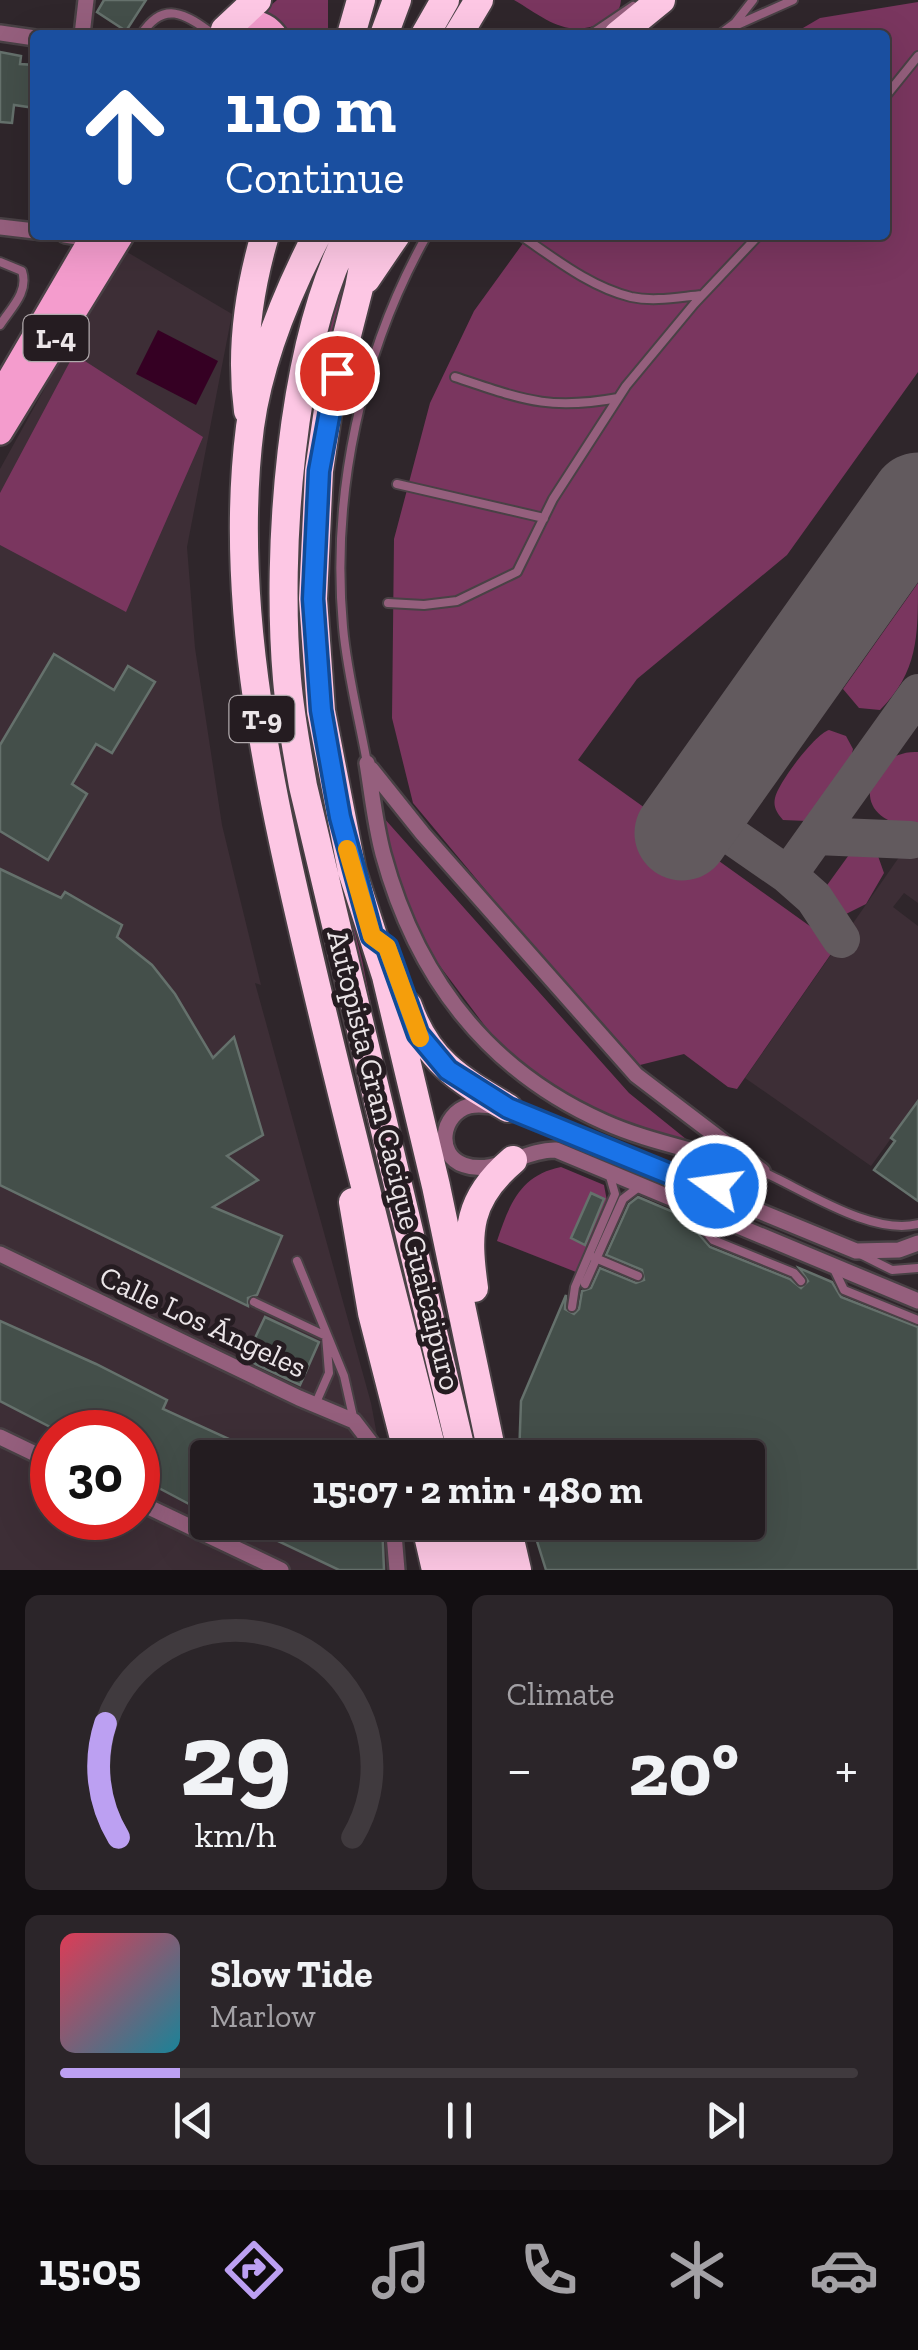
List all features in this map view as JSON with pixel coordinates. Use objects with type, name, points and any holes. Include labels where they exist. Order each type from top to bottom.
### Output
[{"type":"highway","points":[[222,30],[244,0]]},
{"type":"highway","points":[[223,30],[257,0]]},
{"type":"highway","points":[[340,30],[342,0]]},
{"type":"highway","points":[[352,30],[361,0]]},
{"type":"highway","points":[[386,30],[397,0]]},
{"type":"highway","points":[[428,30],[444,0]]},
{"type":"highway","points":[[461,30],[478,0]]},
{"type":"highway","points":[[622,23],[661,0]]},
{"type":"highway","points":[[250,426],[243,372],[245,334],[263,240]]},
{"type":"highway","points":[[277,317],[278,286],[292,240]]},
{"type":"highway","name":"Autopista Gran Cacique Guaicaipuro","points":[[314,240],[277,317],[250,426],[244,562],[252,657],[282,840],[429,1440]]},
{"type":"highway","name":"Autopista Gran Cacique Guaicaipuro","points":[[346,240],[322,298],[296,423],[287,525],[287,680],[302,786],[459,1440]]},
{"type":"highway","points":[[368,240],[328,410],[319,471],[313,599],[321,710],[340,817],[390,993],[490,1440]]},
{"type":"highway","points":[[359,288],[393,240]]},
{"type":"highway","points":[[372,936],[373,977],[444,1318],[441,1366]]},
{"type":"highway","points":[[372,936],[387,947],[418,1034],[432,1054],[466,1083],[508,1108]]},
{"type":"highway","points":[[321,1008],[372,1312],[404,1440]]},
{"type":"highway","points":[[472,1348],[478,1326],[471,1270],[471,1221],[478,1198],[513,1160]]},
{"type":"highway","points":[[422,1570],[430,1540]]},
{"type":"highway","points":[[435,1540],[436,1570]]},
{"type":"highway","points":[[442,1540],[462,1570]]},
{"type":"highway","points":[[482,1540],[490,1570]]},
{"type":"highway","points":[[510,1540],[517,1570]]},
{"type":"main road","points":[[229,30],[252,22],[270,30]]},
{"type":"main road","name":"L-4","points":[[4,378],[96,240]]},
{"type":"main road","name":"L-4","points":[[0,432],[96,240]]},
{"type":"street","points":[[83,30],[86,0]]},
{"type":"street","points":[[0,34],[30,37]]},
{"type":"street","points":[[0,227],[30,231]]},
{"type":"street","points":[[366,763],[382,852],[400,906],[424,962],[445,993],[486,1042],[536,1085],[637,1135],[728,1161],[714,1192]]},
{"type":"street","points":[[366,763],[422,834],[636,1075],[762,1172],[748,1206]]},
{"type":"street","points":[[913,1296],[556,1150],[534,1152],[484,1168],[468,1167],[452,1159],[447,1151],[448,1123],[455,1112],[467,1106],[508,1108],[856,1252],[878,1253],[916,1245]]},
{"type":"street","name":"Calle Los Ángeles","points":[[0,1254],[354,1421]]},
{"type":"street","points":[[354,1421],[367,1440]]},
{"type":"street","points":[[0,1437],[30,1451]]},
{"type":"street","points":[[160,1512],[281,1570]]},
{"type":"street","points":[[394,1540],[397,1570]]},
{"type":"lane","points":[[622,23],[626,0]]},
{"type":"lane","points":[[622,23],[641,0]]},
{"type":"lane","points":[[725,30],[753,0]]},
{"type":"lane","points":[[727,30],[793,0]]},
{"type":"lane","points":[[145,30],[157,12],[166,8],[215,30]]},
{"type":"lane","points":[[890,91],[918,56]]},
{"type":"lane","points":[[366,763],[343,631],[340,565],[346,494],[362,394],[384,330],[425,240]]},
{"type":"lane","points":[[528,240],[582,276],[630,296],[653,299],[702,295]]},
{"type":"lane","points":[[388,602],[424,604],[458,600],[517,572],[544,518],[618,398],[702,295],[754,240]]},
{"type":"lane","points":[[0,262],[22,271],[25,280],[22,293],[0,324]]},
{"type":"lane","points":[[456,377],[534,404],[581,405],[618,398]]},
{"type":"lane","points":[[397,484],[544,518]]},
{"type":"lane","points":[[728,1161],[762,1172],[870,1221],[900,1229],[918,1224]]},
{"type":"lane","points":[[585,1284],[615,1194],[612,1176],[606,1170]]},
{"type":"lane","points":[[572,1307],[575,1287],[622,1199],[631,1190],[647,1186]]},
{"type":"lane","points":[[677,1198],[714,1243],[794,1273],[801,1281]]},
{"type":"lane","points":[[856,1252],[892,1270],[918,1268]]},
{"type":"lane","points":[[593,1257],[638,1276]]},
{"type":"lane","points":[[297,1262],[344,1376],[354,1421]]},
{"type":"lane","points":[[832,1264],[844,1290],[918,1320]]},
{"type":"lane","points":[[254,1302],[326,1336]]},
{"type":"lane","points":[[315,1405],[329,1373],[326,1336]]},
{"type":"shaded area","points":[[277,0],[328,0],[328,30],[280,30],[262,13]]},
{"type":"shaded area","points":[[514,0],[621,0],[617,12],[609,19],[577,29],[556,24]]},
{"type":"shaded area","points":[[918,2],[918,372],[787,555],[637,679],[578,760],[832,942],[833,951],[737,1089],[728,1087],[684,1054],[640,1065],[413,803],[392,718],[394,539],[430,403],[474,311],[525,240],[890,240],[890,30],[800,30],[820,18]]},
{"type":"shaded area","points":[[357,240],[336,316],[317,423],[309,707],[321,796],[362,960],[426,1274],[308,772],[296,656],[294,570],[308,404],[328,316]]},
{"type":"shaded area","points":[[122,249],[232,314],[187,547],[195,648],[222,825],[261,985],[255,983],[378,1440],[190,1440],[190,1540],[394,1540],[397,1570],[0,1570],[0,469]]},
{"type":"shaded area","points":[[158,330],[218,361],[196,405],[136,374]]},
{"type":"shaded area","points":[[74,354],[203,437],[126,612],[0,545],[0,493]]},
{"type":"shaded area","points":[[918,583],[916,637],[902,682],[880,710],[859,708],[843,689]]},
{"type":"shaded area","points":[[829,730],[846,736],[853,749],[851,758],[807,821],[783,820],[775,807],[778,791],[807,749]]},
{"type":"shaded area","points":[[918,752],[918,826],[894,822],[878,813],[871,801],[870,787],[886,762],[900,754]]},
{"type":"shaded area","points":[[375,808],[629,1093],[686,1139],[634,1131],[560,1096],[494,1038],[421,941],[405,910]]},
{"type":"shaded area","points":[[918,830],[918,903],[904,893],[893,907],[918,926],[918,1101],[871,1166],[745,1078]]},
{"type":"shaded area","points":[[851,852],[878,856],[884,873],[866,904],[842,916],[833,909],[825,888]]},
{"type":"shaded area","points":[[561,1167],[604,1185],[607,1201],[576,1272],[497,1241],[506,1215],[526,1184]]},
{"type":"building","points":[[104,0],[146,0],[127,30],[97,12]]},
{"type":"building","points":[[0,52],[21,56],[20,64],[30,65],[30,107],[14,105],[12,123],[0,122]]},
{"type":"building","points":[[54,654],[114,690],[128,666],[155,682],[112,753],[96,744],[72,784],[87,794],[48,860],[0,831],[0,745]]},
{"type":"building","points":[[0,869],[61,898],[65,892],[122,925],[117,937],[152,965],[175,994],[213,1058],[234,1037],[263,1135],[227,1156],[258,1180],[213,1207],[282,1236],[257,1295],[248,1298],[248,1306],[0,1185]]},
{"type":"building","points":[[918,1101],[918,1201],[874,1170]]},
{"type":"building","points":[[591,1193],[604,1199],[585,1245],[571,1238]]},
{"type":"building","points":[[638,1197],[683,1216],[710,1247],[790,1279],[801,1288],[808,1281],[799,1268],[832,1282],[841,1297],[918,1327],[918,1570],[546,1570],[537,1540],[765,1540],[765,1440],[520,1440],[521,1401],[566,1295],[565,1309],[574,1314],[579,1309],[582,1291],[591,1288],[600,1268],[636,1283],[644,1280],[642,1270],[606,1255],[629,1204]]},
{"type":"building","points":[[265,1317],[319,1342],[300,1385],[245,1359]]},
{"type":"building","points":[[0,1321],[167,1400],[163,1409],[231,1440],[190,1440],[190,1504],[160,1489],[160,1410],[30,1410],[30,1416],[0,1401]]},
{"type":"building","points":[[276,1540],[383,1540],[384,1570],[339,1570]]},
{"type":"taxiway","points":[[697,812],[788,875],[918,693]]},
{"type":"taxiway","points":[[816,836],[911,840]]},
{"type":"taxiway","points":[[788,875],[814,898],[841,939]]},
{"type":"runway","points":[[682,833],[918,500]]},
{"type":"slow traffic","points":[[347,849],[372,936],[387,947],[420,1038]]},
{"type":"route","points":[[337,373],[319,471],[313,599],[321,710],[352,871],[372,936],[387,947],[418,1034],[448,1070],[508,1108],[714,1192],[716,1186]]}]
